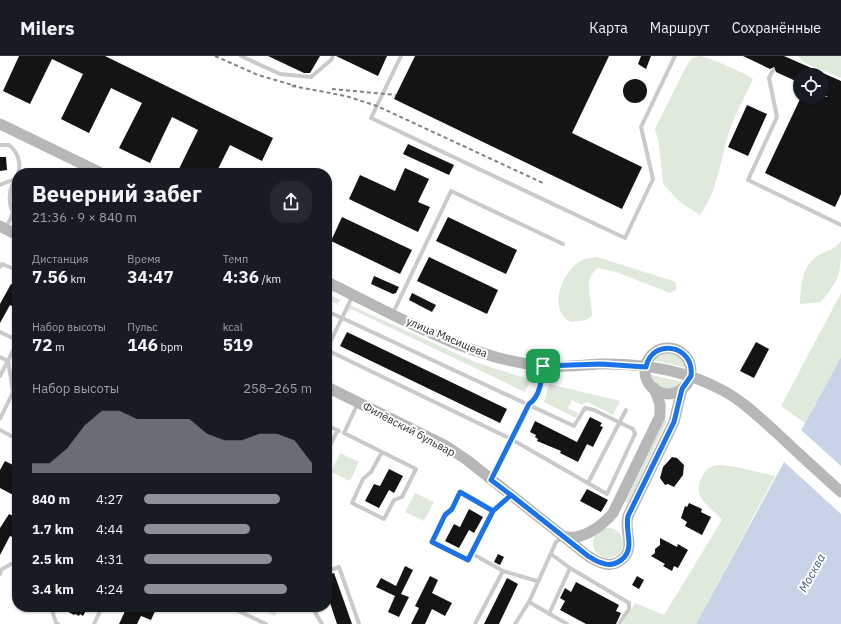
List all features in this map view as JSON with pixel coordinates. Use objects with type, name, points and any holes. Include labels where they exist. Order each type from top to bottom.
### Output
[{"type":"street","points":[[0,124],[88,168]]},
{"type":"street","points":[[3,228],[12,232]]},
{"type":"street","name":"улица Мясищева","points":[[332,284],[393,314],[474,350],[504,359],[543,366],[608,364],[646,367],[691,376],[734,397],[764,422],[841,492]]},
{"type":"street","points":[[673,348],[680,351],[689,361],[691,376],[682,389],[674,422],[628,516],[626,523],[629,549],[620,561],[607,564],[596,561],[589,553],[587,542],[591,532],[613,513],[660,416],[660,404],[654,388],[648,380],[646,367],[653,354],[659,350],[673,348]]},
{"type":"street","points":[[654,388],[667,394],[682,389]]},
{"type":"street","name":"Филёвский бульвар","points":[[332,389],[446,446],[596,561]]},
{"type":"street","points":[[562,536],[578,538],[597,526],[612,523],[624,529],[627,535]]},
{"type":"lane","points":[[241,56],[280,74],[311,77],[331,60],[333,56]]},
{"type":"lane","points":[[401,56],[371,118],[625,238],[653,179],[640,127],[675,56]]},
{"type":"lane","points":[[773,70],[769,78],[777,117],[748,180],[841,225]]},
{"type":"lane","points":[[0,146],[9,145],[15,150],[20,168]]},
{"type":"lane","points":[[0,185],[12,179]]},
{"type":"lane","points":[[12,190],[10,195],[10,206],[12,209]]},
{"type":"lane","points":[[393,314],[451,191],[563,244]]},
{"type":"lane","points":[[3,228],[12,218]]},
{"type":"lane","points":[[0,267],[2,264],[12,268]]},
{"type":"lane","points":[[332,339],[354,295]]},
{"type":"lane","points":[[332,313],[574,426],[585,408],[620,421],[633,429],[635,434],[607,494],[510,439],[332,351]]},
{"type":"lane","points":[[0,332],[12,339]]},
{"type":"lane","points":[[0,376],[12,353]]},
{"type":"lane","points":[[0,357],[8,361]]},
{"type":"lane","points":[[8,361],[12,385]]},
{"type":"lane","points":[[491,480],[510,439],[529,404],[534,400],[542,380],[543,366]]},
{"type":"lane","points":[[0,419],[12,393]]},
{"type":"lane","points":[[344,433],[359,402]]},
{"type":"lane","points":[[588,483],[626,410]]},
{"type":"lane","points":[[332,427],[338,430],[382,452],[416,469],[402,498],[394,500],[384,519],[352,503],[363,479],[372,472],[382,452]]},
{"type":"lane","points":[[0,430],[12,436]]},
{"type":"lane","points":[[332,441],[338,430]]},
{"type":"lane","points":[[493,511],[460,492],[452,509],[445,515],[432,542],[468,560],[493,511],[511,495]]},
{"type":"lane","points":[[515,624],[529,602],[537,581],[556,542],[562,536]]},
{"type":"lane","points":[[471,553],[503,571],[537,581]]},
{"type":"lane","points":[[551,554],[570,568],[629,603],[629,609],[620,624]]},
{"type":"lane","points":[[0,574],[2,569],[12,564]]},
{"type":"lane","points":[[332,569],[339,567],[359,624]]},
{"type":"lane","points":[[549,614],[570,568]]},
{"type":"lane","points":[[475,624],[503,571]]},
{"type":"lane","points":[[529,602],[567,624]]},
{"type":"lane","points":[[53,612],[56,623],[58,624]]},
{"type":"lane","points":[[94,624],[98,612]]},
{"type":"lane","points":[[241,612],[266,624]]},
{"type":"lane","points":[[315,612],[322,624]]},
{"type":"shaded area","points":[[699,56],[727,66],[753,79],[731,125],[715,185],[711,196],[700,215],[680,202],[663,184],[659,143],[655,129],[687,65],[692,58]]},
{"type":"shaded area","points":[[798,56],[841,56],[841,78],[829,73],[829,68],[817,68],[800,59]]},
{"type":"shaded area","points":[[841,241],[840,268],[833,287],[821,302],[800,304],[804,273],[810,262],[821,254],[835,247]]},
{"type":"shaded area","points":[[597,257],[673,281],[676,283],[676,290],[670,293],[619,273],[598,268],[590,278],[589,284],[592,316],[586,320],[571,322],[564,316],[560,309],[560,292],[563,283],[567,274],[579,262],[585,259]]},
{"type":"shaded area","points":[[841,293],[841,357],[805,423],[781,406]]},
{"type":"shaded area","points":[[332,296],[341,300],[337,304],[332,302]]},
{"type":"shaded area","points":[[350,305],[475,362],[531,380],[525,392],[351,309],[348,313]]},
{"type":"shaded area","points":[[666,352],[679,356],[684,361],[687,368],[653,360]]},
{"type":"shaded area","points":[[651,375],[683,382],[674,388],[664,388],[656,384]]},
{"type":"shaded area","points":[[549,384],[620,401],[613,415],[588,402],[582,405],[572,400],[568,408],[578,413],[576,418],[544,402]]},
{"type":"shaded area","points":[[663,419],[667,421],[628,503],[623,501]]},
{"type":"shaded area","points":[[340,453],[359,462],[350,481],[332,472]]},
{"type":"shaded area","points":[[719,465],[737,467],[775,476],[696,624],[622,624],[635,603],[664,615],[722,520],[703,500],[699,489],[703,475],[706,471],[711,467]]},
{"type":"shaded area","points":[[415,493],[434,502],[424,521],[405,512]]},
{"type":"shaded area","points":[[608,528],[619,532],[623,543],[619,554],[608,558],[597,554],[593,543],[597,532]]},
{"type":"shaded area","points":[[267,612],[277,612],[275,616]]},
{"type":"water","name":"Москва","points":[[841,357],[841,624],[696,624]]},
{"type":"pier","points":[[800,429],[841,466],[841,514],[782,460]]},
{"type":"building","points":[[19,56],[105,56],[273,138],[262,161],[230,145],[218,168],[179,168],[198,130],[172,117],[150,163],[119,148],[142,103],[111,88],[89,133],[61,119],[83,74],[52,59],[30,104],[3,91]]},
{"type":"building","points":[[268,56],[320,56],[310,73],[304,73]]},
{"type":"building","points":[[336,56],[387,56],[378,76]]},
{"type":"building","points":[[415,56],[609,56],[572,133],[642,167],[622,209],[394,99]]},
{"type":"building","points":[[641,56],[651,56],[646,69],[638,64]]},
{"type":"building","points":[[743,56],[784,56],[811,68],[793,68],[793,80],[776,72],[774,67],[770,69]]},
{"type":"building","points":[[829,76],[841,81],[841,194],[835,207],[765,173],[798,104],[829,104]]},
{"type":"building","points":[[635,79],[644,82],[647,91],[644,100],[635,103],[626,100],[623,91],[626,82]]},
{"type":"building","points":[[747,105],[767,114],[748,156],[728,147]]},
{"type":"building","points":[[408,144],[454,165],[449,175],[403,154]]},
{"type":"building","points":[[0,157],[6,157],[7,170],[0,171]]},
{"type":"building","points":[[405,168],[429,179],[418,202],[430,207],[418,232],[349,199],[360,175],[395,191]]},
{"type":"building","points":[[342,217],[412,250],[400,274],[332,241]]},
{"type":"building","points":[[448,217],[517,250],[506,274],[436,241]]},
{"type":"building","points":[[429,257],[498,290],[487,314],[417,281]]},
{"type":"building","points":[[374,276],[399,287],[396,293],[393,294],[371,284]]},
{"type":"building","points":[[12,284],[12,306],[10,305],[0,323],[0,304]]},
{"type":"building","points":[[412,293],[436,305],[432,312],[409,300]]},
{"type":"building","points":[[347,332],[507,409],[500,423],[340,346]]},
{"type":"building","points":[[756,342],[769,349],[754,378],[740,371]]},
{"type":"building","points":[[590,417],[602,423],[600,426],[603,427],[593,447],[587,444],[578,462],[560,453],[561,451],[537,441],[538,439],[535,437],[536,435],[530,432],[535,421],[577,442]]},
{"type":"building","points":[[672,457],[677,458],[684,465],[683,475],[674,487],[668,484],[665,485],[660,478],[663,467]]},
{"type":"building","points":[[5,461],[12,464],[12,494],[0,488],[0,470]]},
{"type":"building","points":[[389,469],[403,476],[394,493],[389,490],[379,508],[365,501],[374,484],[380,486]]},
{"type":"building","points":[[587,489],[608,500],[601,512],[580,501]]},
{"type":"building","points":[[689,503],[702,509],[701,512],[711,517],[702,535],[685,526],[687,522],[681,518],[685,506],[687,507]]},
{"type":"building","points":[[469,509],[483,517],[474,533],[469,530],[459,548],[445,541],[454,524],[460,527]]},
{"type":"building","points":[[9,514],[12,516],[12,537],[10,536],[0,555],[0,528]]},
{"type":"building","points":[[660,538],[677,547],[678,544],[688,550],[678,568],[674,566],[672,571],[663,566],[665,564],[651,556],[655,553],[655,549],[660,545]]},
{"type":"building","points":[[498,554],[504,557],[500,565],[494,562]]},
{"type":"building","points":[[405,566],[413,570],[401,594],[409,597],[399,617],[388,612],[395,596],[376,587],[381,578],[396,586]]},
{"type":"building","points":[[334,573],[352,624],[337,624],[332,609],[332,574]]},
{"type":"building","points":[[430,576],[438,580],[432,593],[452,603],[445,616],[432,609],[425,624],[411,624],[419,608],[415,606]]},
{"type":"building","points":[[637,576],[644,580],[639,589],[632,585]]},
{"type":"building","points":[[507,578],[518,584],[499,624],[484,624]]},
{"type":"building","points":[[576,582],[619,605],[616,611],[621,613],[616,624],[586,624],[560,610],[565,601],[560,598],[565,588],[571,592]]},
{"type":"building","points":[[68,612],[85,612],[83,616],[80,614],[79,616]]},
{"type":"building","points":[[125,612],[155,612],[151,620],[141,616],[137,624],[119,624]]},
{"type":"railway","points":[[215,56],[258,75],[296,86]]},
{"type":"railway","points":[[292,86],[346,96],[377,106],[543,183]]},
{"type":"railway","points":[[332,89],[396,95]]},
{"type":"route","points":[[543,366],[542,380],[534,400],[529,404],[510,439],[491,480],[511,495],[493,511],[476,540],[468,560],[432,542],[445,515],[452,509],[460,492],[493,511],[504,502],[511,495],[588,556],[601,563],[616,563],[624,557],[629,549],[629,539],[626,531],[628,516],[674,422],[682,389],[686,386],[691,376],[691,366],[685,355],[673,348],[659,350],[653,354],[649,358],[646,367],[621,364],[543,366]]}]
